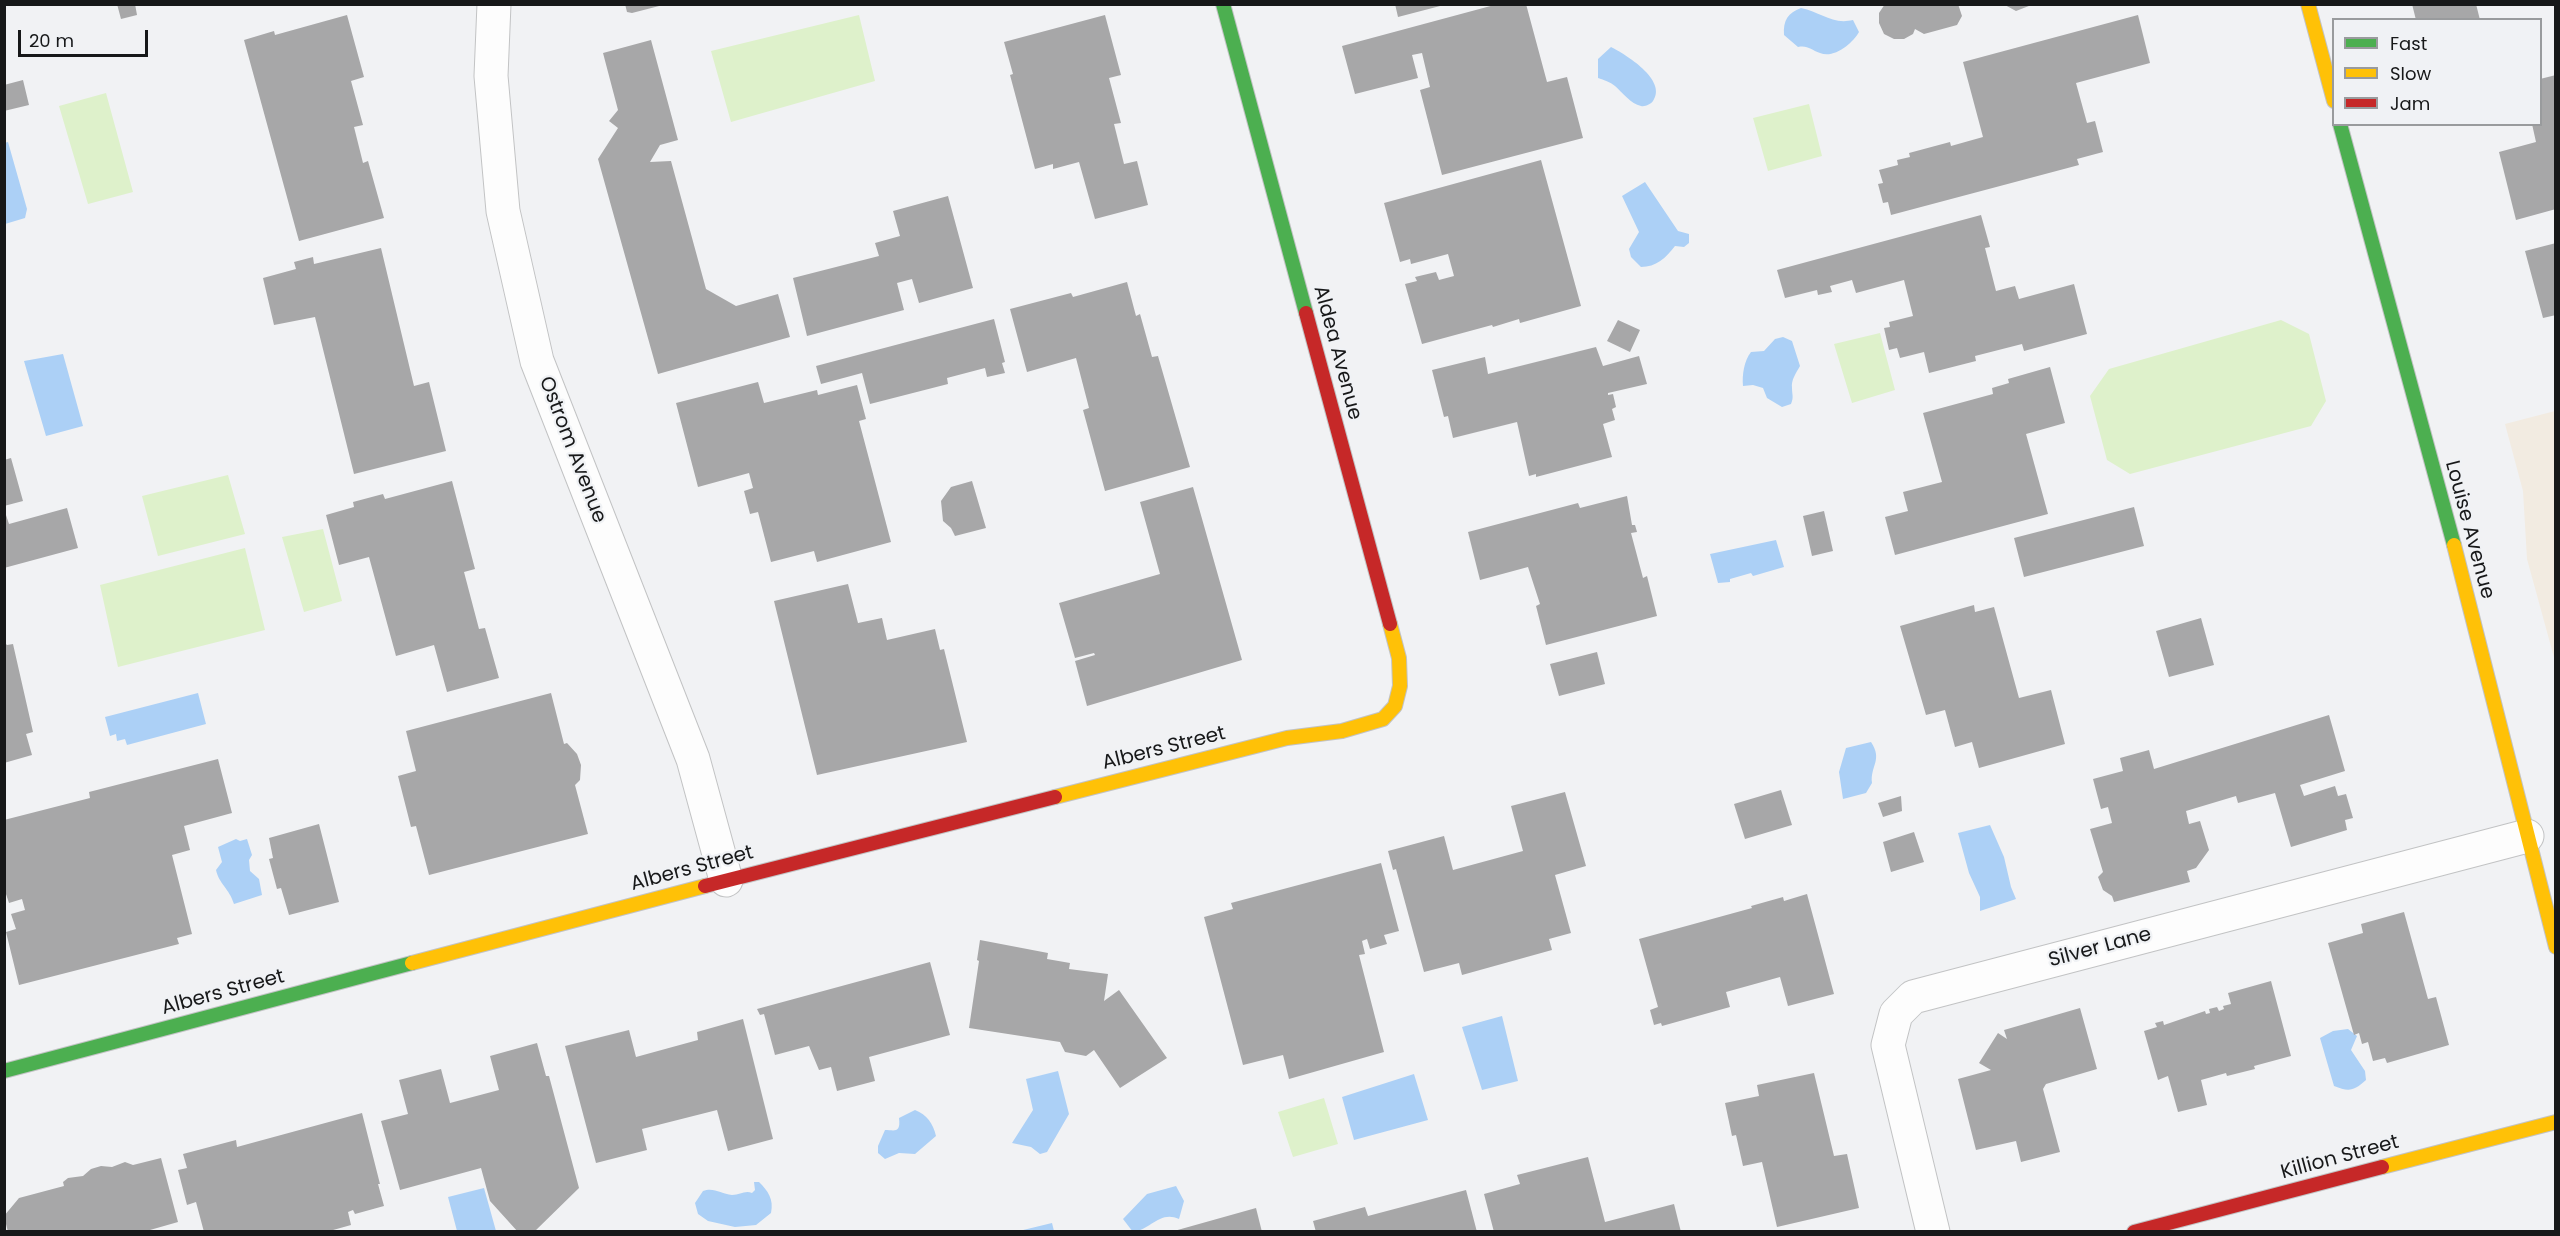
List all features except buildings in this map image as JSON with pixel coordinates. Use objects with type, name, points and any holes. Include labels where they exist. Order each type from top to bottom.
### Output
[{"type":"street","name":"Ostrom Avenue","points":[[495,4],[491,76],[503,211],[537,361],[693,759],[726,880]]},
{"type":"street","name":"Aldea Avenue","points":[[1223,4],[1399,658],[1401,687],[1391,712]]},
{"type":"street","points":[[2308,4],[2332,94]]},
{"type":"street","name":"Louise Avenue","points":[[2341,126],[2466,590],[2556,947]]},
{"type":"street","name":"Albers Street","points":[[4,1071],[726,880],[1287,738],[1347,731],[1370,725],[1391,712]]},
{"type":"street","name":"Silver Lane","points":[[1933,1232],[1888,1045],[1896,1014],[1912,997],[2527,836]]},
{"type":"street","name":"Killion Street","points":[[2134,1232],[2556,1122]]},
{"type":"shaded area","points":[[2556,411],[2555,661],[2527,559],[2523,491],[2505,424]]},
{"type":"green space","points":[[859,15],[875,81],[731,122],[711,51]]},
{"type":"green space","points":[[106,93],[133,192],[88,204],[59,106]]},
{"type":"green space","points":[[1809,104],[1822,156],[1768,171],[1753,118]]},
{"type":"green space","points":[[2281,320],[2309,334],[2326,401],[2311,426],[2130,474],[2107,460],[2090,396],[2109,369]]},
{"type":"green space","points":[[1880,333],[1895,390],[1852,403],[1834,344]]},
{"type":"green space","points":[[228,475],[245,534],[158,556],[142,496]]},
{"type":"green space","points":[[323,529],[342,601],[304,612],[282,537]]},
{"type":"green space","points":[[245,548],[265,630],[118,667],[100,585]]},
{"type":"green space","points":[[1324,1098],[1338,1144],[1293,1157],[1278,1112]]},
{"type":"water","points":[[1801,8],[1839,21],[1853,20],[1859,32],[1848,45],[1831,54],[1820,53],[1807,47],[1798,47],[1784,35],[1784,30],[1787,18]]},
{"type":"water","points":[[1611,47],[1626,55],[1650,77],[1655,85],[1656,93],[1651,103],[1644,106],[1637,105],[1613,85],[1598,78],[1598,59]]},
{"type":"water","points":[[8,142],[27,209],[25,218],[5,224],[4,143]]},
{"type":"water","points":[[1645,182],[1678,231],[1689,234],[1689,243],[1684,247],[1675,246],[1656,264],[1641,267],[1631,257],[1629,249],[1639,232],[1622,196]]},
{"type":"water","points":[[1783,337],[1792,341],[1800,366],[1792,382],[1791,404],[1782,407],[1767,398],[1763,388],[1753,385],[1743,386],[1743,373],[1751,352],[1764,351],[1775,339]]},
{"type":"water","points":[[63,354],[83,426],[46,436],[24,361]]},
{"type":"water","points":[[1776,540],[1784,567],[1753,576],[1751,573],[1730,579],[1730,582],[1718,583],[1710,554]]},
{"type":"water","points":[[198,693],[206,724],[127,745],[125,739],[117,741],[116,734],[110,736],[105,717]]},
{"type":"water","points":[[1871,742],[1876,754],[1872,783],[1866,793],[1843,799],[1839,772],[1846,748]]},
{"type":"water","points":[[1990,825],[2004,857],[2016,899],[1980,911],[1980,897],[1969,873],[1958,833]]},
{"type":"water","points":[[236,839],[240,841],[247,839],[252,855],[249,860],[250,871],[259,879],[262,895],[234,904],[216,870],[222,862],[218,847]]},
{"type":"water","points":[[1502,1016],[1518,1081],[1482,1090],[1462,1027]]},
{"type":"water","points":[[2348,1029],[2357,1036],[2351,1050],[2365,1071],[2366,1080],[2348,1090],[2334,1086],[2320,1038],[2333,1031]]},
{"type":"water","points":[[1058,1071],[1069,1114],[1047,1152],[1040,1154],[1031,1147],[1012,1143],[1033,1110],[1026,1079]]},
{"type":"water","points":[[1414,1074],[1428,1120],[1354,1140],[1342,1097]]},
{"type":"water","points":[[915,1110],[929,1120],[936,1136],[915,1154],[899,1153],[885,1159],[878,1153],[878,1146],[885,1130],[898,1129],[899,1118]]},
{"type":"water","points":[[754,1182],[759,1182],[765,1189],[772,1204],[771,1213],[756,1225],[735,1227],[708,1221],[698,1214],[695,1203],[703,1191],[714,1190],[732,1195],[752,1193],[755,1190]]},
{"type":"water","points":[[1176,1186],[1184,1201],[1179,1219],[1166,1217],[1133,1232],[1123,1219],[1147,1194]]},
{"type":"water","points":[[484,1188],[496,1231],[457,1231],[448,1197]]},
{"type":"water","points":[[1052,1223],[1054,1231],[1019,1231]]},
{"type":"traffic: fast","points":[[1223,4],[1306,313]]},
{"type":"traffic: fast","points":[[2341,126],[2454,545]]},
{"type":"traffic: fast","points":[[4,1071],[412,963]]},
{"type":"traffic: slow","points":[[2308,4],[2332,94]]},
{"type":"traffic: slow","points":[[2454,545],[2556,947]]},
{"type":"traffic: slow","points":[[1055,797],[1287,738],[1342,731],[1383,719],[1395,706],[1400,686],[1399,658],[1390,624]]},
{"type":"traffic: slow","points":[[412,963],[705,886]]},
{"type":"traffic: slow","points":[[2382,1167],[2556,1122]]},
{"type":"traffic: jam","points":[[1306,313],[1390,624]]},
{"type":"traffic: jam","points":[[705,886],[1055,797]]},
{"type":"traffic: jam","points":[[2134,1232],[2382,1167]]}]
